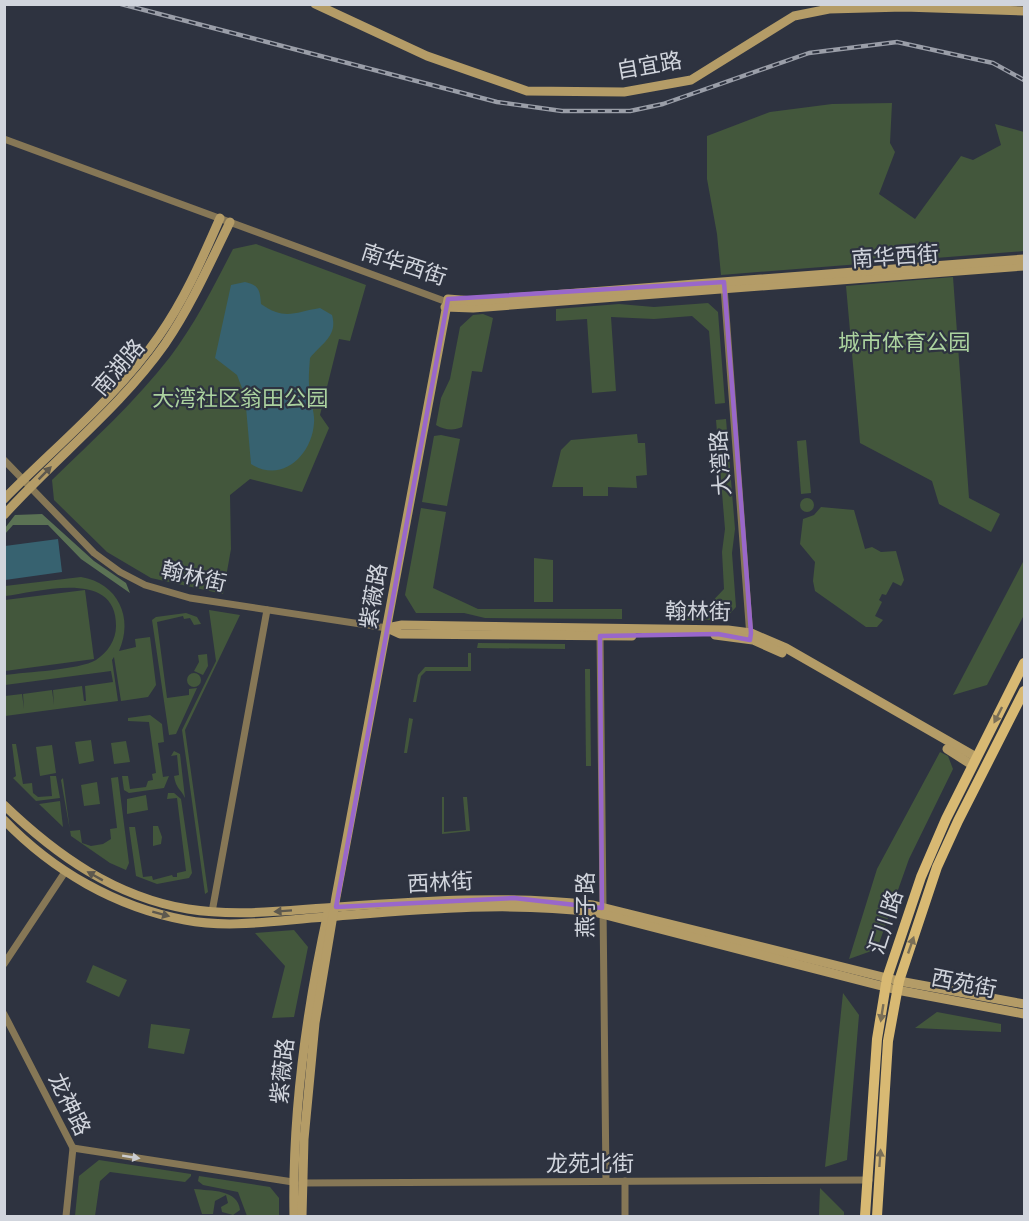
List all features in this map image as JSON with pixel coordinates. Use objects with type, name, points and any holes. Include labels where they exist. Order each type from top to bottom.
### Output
[{"type":"main road","name":"自宜路","points":[[315,4],[427,56],[527,91],[581,92],[624,92],[691,80],[794,16],[829,9],[904,7],[1024,11]]},
{"type":"main road","name":"南湖路","points":[[4,499],[122,381],[159,337],[190,286],[225,220]]},
{"type":"main road","name":"南湖路","points":[[4,515],[128,389],[164,344],[197,290],[225,220]]},
{"type":"main road","name":"南华西街","points":[[724,287],[1024,259]]},
{"type":"main road","name":"南华西街","points":[[446,304],[448,299],[473,301],[724,287],[1024,266]]},
{"type":"main road","name":"紫薇路","points":[[294,1216],[298,1183],[299,1092],[307,1021],[333,909],[446,304]]},
{"type":"main road","name":"翰林街","points":[[387,628],[402,626],[600,633],[728,630],[786,648],[974,761]]},
{"type":"main road","name":"汇川路","points":[[865,1216],[878,1039],[921,877],[974,761],[1024,663]]},
{"type":"main road","name":"汇川路","points":[[877,1216],[892,984],[937,867],[1024,691]]},
{"type":"main road","name":"西林街","points":[[4,805],[34,834],[97,878],[159,902],[212,912],[246,913],[514,898],[603,911],[892,984]]},
{"type":"main road","name":"西林街","points":[[4,820],[26,842],[65,872],[125,902],[186,920],[247,924],[333,909]]},
{"type":"main road","points":[[892,984],[1024,1004]]},
{"type":"main road","name":"西苑街","points":[[892,984],[1024,1014]]},
{"type":"main road","name":"紫薇路","points":[[298,1183],[302,1216]]},
{"type":"street","name":"南华西街","points":[[5,140],[446,304]]},
{"type":"street","name":"大湾路","points":[[724,287],[751,636]]},
{"type":"street","name":"翰林街","points":[[4,460],[85,544],[120,572],[163,592],[387,628]]},
{"type":"street","points":[[212,912],[267,610]]},
{"type":"street","name":"燕子路","points":[[600,633],[606,1180]]},
{"type":"street","points":[[4,964],[65,872]]},
{"type":"street","name":"龙神路","points":[[4,1014],[73,1148],[66,1216]]},
{"type":"street","name":"龙苑北街","points":[[73,1148],[298,1183],[866,1179],[879,1181]]},
{"type":"street","points":[[625,1181],[625,1216]]},
{"type":"highlighted area","points":[[724,282],[751,633],[750,640],[718,634],[600,636],[602,908],[514,898],[336,907],[448,299]]},
{"type":"green space","points":[[892,103],[890,143],[895,152],[879,194],[915,219],[961,156],[973,160],[1001,145],[995,124],[1024,132],[1024,251],[721,275],[717,234],[707,179],[707,136],[770,112],[832,104]]},
{"type":"green space","name":"大湾社区翁田公园","points":[[256,244],[366,285],[350,341],[339,339],[320,415],[329,428],[302,492],[250,479],[230,495],[231,549],[223,594],[151,578],[107,552],[54,500],[52,480],[157,374],[196,318],[233,249]]},
{"type":"green space","name":"城市体育公园","points":[[953,277],[969,498],[1000,514],[991,532],[939,504],[932,481],[860,443],[846,286]]},
{"type":"green space","points":[[708,303],[718,312],[725,403],[715,404],[709,331],[692,316],[654,319],[611,317],[616,391],[592,393],[587,319],[556,321],[556,309],[619,304],[654,307]]},
{"type":"green space","points":[[483,314],[493,318],[482,372],[472,371],[462,427],[442,428],[436,425],[441,398],[450,379],[460,327],[473,315]]},
{"type":"green space","points":[[726,419],[735,529],[732,553],[736,607],[724,620],[682,620],[683,609],[705,609],[724,589],[722,552],[725,529],[716,420]]},
{"type":"green space","points":[[637,434],[638,443],[645,443],[647,475],[636,476],[637,488],[608,487],[608,496],[583,496],[583,487],[552,487],[561,450],[571,440]]},
{"type":"green space","points":[[434,436],[460,439],[447,506],[422,502]]},
{"type":"green space","points":[[806,440],[811,493],[801,494],[797,441]]},
{"type":"green space","points":[[807,498],[812,500],[814,505],[812,510],[807,512],[802,510],[800,505],[802,500]]},
{"type":"green space","points":[[821,507],[854,510],[865,549],[872,547],[881,552],[896,551],[904,580],[901,586],[893,582],[886,595],[882,594],[879,600],[882,602],[875,616],[883,620],[877,627],[866,627],[815,591],[813,581],[815,562],[800,544],[803,519],[814,515]]},
{"type":"green space","points":[[421,508],[446,512],[433,588],[478,609],[622,609],[622,619],[485,618],[464,613],[416,613],[405,595]]},
{"type":"green space","points":[[42,514],[94,561],[126,583],[130,593],[81,559],[48,525],[13,525],[5,534],[5,528],[15,515]]},
{"type":"green space","points":[[534,558],[553,560],[553,602],[534,602]]},
{"type":"green space","points":[[1024,560],[1024,615],[987,685],[953,695]]},
{"type":"green space","points":[[81,577],[105,586],[120,604],[125,626],[119,651],[136,647],[135,639],[150,637],[156,685],[148,697],[121,701],[114,657],[112,660],[118,701],[5,716],[5,696],[22,694],[24,709],[23,694],[52,690],[54,705],[53,690],[82,686],[84,701],[86,701],[85,686],[113,682],[111,671],[5,685],[5,675],[78,666],[96,660],[108,649],[115,636],[116,626],[113,608],[104,596],[90,590],[55,588],[5,596],[5,586]]},
{"type":"green space","points":[[85,590],[94,659],[5,671],[5,600]]},
{"type":"green space","points":[[209,610],[240,615],[185,730],[208,892],[205,894],[182,730],[216,661]]},
{"type":"green space","points":[[186,613],[197,617],[201,624],[194,625],[190,618],[184,619],[183,616],[157,622],[167,698],[189,695],[189,689],[197,688],[176,734],[169,735],[152,620],[156,617]]},
{"type":"green space","points":[[478,643],[565,644],[565,649],[477,648]]},
{"type":"green space","points":[[468,653],[471,653],[471,671],[426,671],[421,676],[416,702],[413,702],[418,675],[425,667],[468,667]]},
{"type":"green space","points":[[207,654],[208,666],[203,675],[194,671],[199,662],[198,655]]},
{"type":"green space","points":[[585,669],[590,669],[591,766],[586,766]]},
{"type":"green space","points":[[194,673],[199,675],[201,680],[199,685],[194,687],[189,685],[187,680],[189,675]]},
{"type":"green space","points":[[150,715],[162,724],[164,742],[158,743],[163,777],[169,776],[164,788],[129,793],[124,790],[122,776],[128,776],[130,789],[146,787],[148,781],[153,780],[152,774],[156,773],[149,722],[128,721],[128,718]]},
{"type":"green space","points":[[409,718],[413,719],[407,753],[404,753]]},
{"type":"green space","points":[[91,740],[94,761],[79,764],[75,742]]},
{"type":"green space","points":[[126,741],[130,762],[114,764],[111,743]]},
{"type":"green space","points":[[12,744],[16,744],[23,784],[32,783],[33,793],[38,797],[52,796],[50,776],[56,776],[60,798],[36,801],[13,778],[16,776]]},
{"type":"green space","points":[[52,745],[56,773],[40,776],[36,747]]},
{"type":"green space","points":[[174,751],[180,754],[185,798],[174,776],[179,775],[177,755],[171,756]]},
{"type":"green space","points":[[940,752],[948,756],[953,769],[909,859],[877,949],[849,959],[877,869]]},
{"type":"green space","points":[[118,777],[129,863],[126,870],[110,863],[71,836],[70,831],[80,830],[82,843],[91,846],[103,844],[111,839],[110,829],[117,828],[111,778]]},
{"type":"green space","points":[[63,778],[70,829],[61,780]]},
{"type":"green space","points":[[97,782],[100,804],[84,806],[81,785]]},
{"type":"green space","points":[[168,793],[174,793],[181,799],[192,873],[189,878],[157,884],[136,876],[129,827],[135,827],[143,877],[152,876],[153,880],[172,875],[177,877],[177,873],[186,871],[177,798],[167,799]]},
{"type":"green space","points":[[146,795],[148,810],[127,814],[127,799]]},
{"type":"green space","points":[[442,797],[444,797],[444,832],[466,830],[463,797],[467,797],[470,831],[442,834]]},
{"type":"green space","points":[[60,801],[63,827],[39,804]]},
{"type":"green space","points":[[153,826],[158,826],[162,837],[161,844],[153,846]]},
{"type":"green space","points":[[294,930],[308,947],[294,1017],[272,1018],[285,966],[255,933]]},
{"type":"green space","points":[[93,965],[127,980],[119,997],[86,982]]},
{"type":"green space","points":[[843,993],[859,1015],[847,1160],[825,1167]]},
{"type":"green space","points":[[937,1012],[1001,1024],[1001,1032],[915,1028]]},
{"type":"green space","points":[[151,1024],[190,1029],[184,1054],[148,1048]]},
{"type":"green space","points":[[99,1160],[191,1174],[191,1176],[185,1182],[110,1172],[100,1181],[95,1216],[75,1216],[79,1176]]},
{"type":"green space","points":[[199,1176],[270,1187],[279,1198],[279,1216],[247,1216],[238,1192],[203,1185],[198,1181]]},
{"type":"green space","points":[[820,1188],[844,1212],[844,1216],[819,1216]]},
{"type":"green space","points":[[194,1189],[223,1192],[234,1198],[240,1210],[233,1215],[222,1212],[221,1207],[228,1203],[226,1195],[215,1201],[213,1214],[202,1214]]},
{"type":"water","points":[[245,282],[256,287],[261,304],[269,309],[290,314],[320,308],[332,315],[331,334],[310,358],[309,386],[314,420],[308,446],[293,463],[274,471],[251,464],[245,396],[237,375],[215,358],[231,285]]},
{"type":"water","points":[[58,539],[62,572],[5,580],[5,546]]},
{"type":"railway","points":[[121,4],[497,102],[562,111],[630,111],[663,104],[809,53],[897,42],[993,63],[1024,80]]}]
